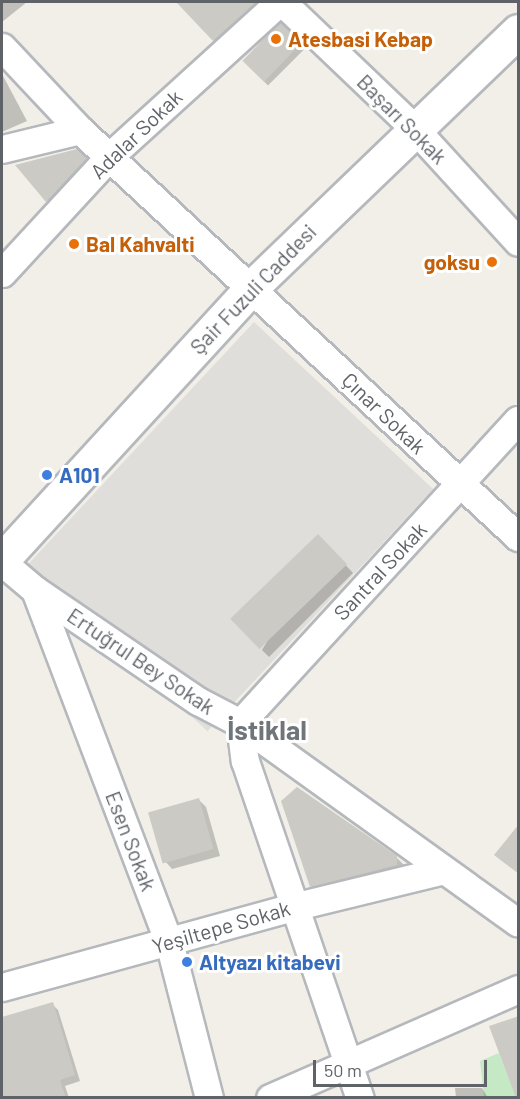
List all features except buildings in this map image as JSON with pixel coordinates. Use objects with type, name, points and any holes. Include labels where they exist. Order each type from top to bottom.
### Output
[{"type":"main road","name":"Şair Fuzuli Caddesi","points":[[2,561],[252,287],[414,128],[519,31]]},
{"type":"street","name":"Başarı Sokak","points":[[280,2],[414,128],[519,242]]},
{"type":"street","name":"Adalar Sokak","points":[[2,273],[110,156],[280,2]]},
{"type":"street","name":"Çınar Sokak","points":[[2,47],[80,130],[252,287],[519,537]]},
{"type":"street","points":[[2,149],[80,130]]},
{"type":"street","name":"Santral Sokak","points":[[240,723],[519,420]]},
{"type":"street","name":"Ertuğrul Bey Sokak","points":[[2,561],[34,590],[198,701],[240,723],[441,871],[519,923]]},
{"type":"street","name":"Esen Sokak","points":[[34,590],[169,942],[209,1098]]},
{"type":"street","points":[[240,723],[245,761],[297,906],[360,1098]]},
{"type":"street","name":"Yeşiltepe Sokak","points":[[5,979],[169,942],[297,906],[441,871]]},
{"type":"street","points":[[270,1098],[348,1066],[519,989]]},
{"type":"shaded area","points":[[254,322],[433,489],[207,731],[28,564]]},
{"type":"green space","points":[[499,1053],[516,1097],[484,1097],[480,1061]]},
{"type":"place","name":"Atesbasi Kebap","points":[[276,39]]},
{"type":"place","name":"Bal Kahvalti","points":[[74,244]]},
{"type":"place","name":"goksu","points":[[492,262]]},
{"type":"place","name":"A101","points":[[47,475]]},
{"type":"place","name":"Altyazı kitabevi","points":[[187,962]]},
{"type":"district","name":"İstiklal","points":[[267,730]]}]
